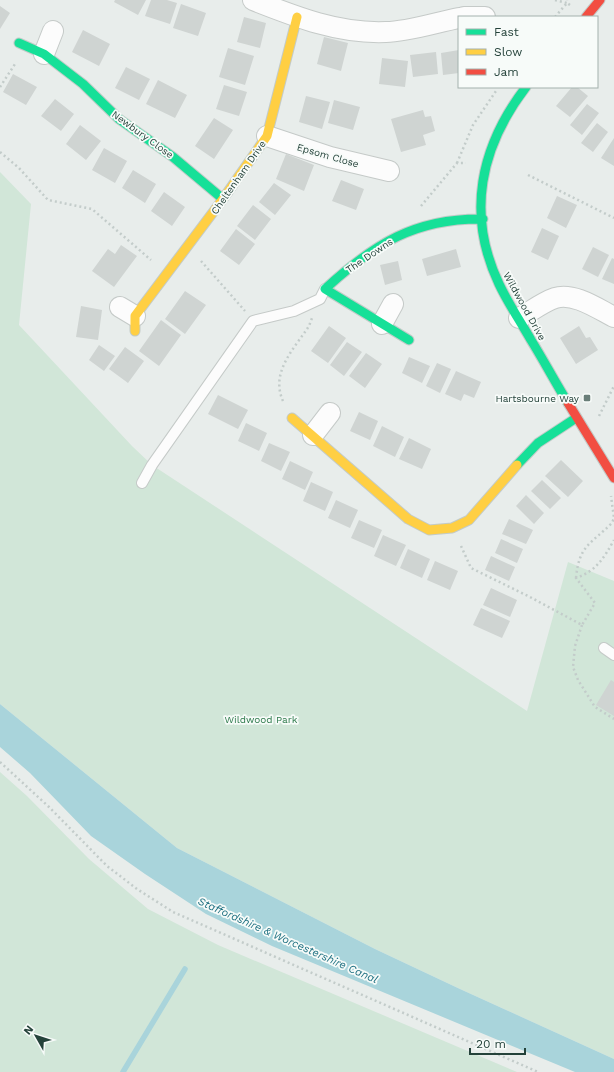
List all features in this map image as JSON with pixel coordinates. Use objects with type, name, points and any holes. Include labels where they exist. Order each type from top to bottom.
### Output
[{"type":"street","points":[[253,0],[297,17],[337,29],[387,32],[458,18]]},
{"type":"street","points":[[587,16],[600,0]]},
{"type":"street","name":"Cheltenham Drive","points":[[130,318],[167,274],[223,199],[267,136],[297,17]]},
{"type":"street","points":[[44,54],[53,31]]},
{"type":"street","name":"Newbury Close","points":[[22,44],[44,54],[83,84],[119,119],[173,157],[223,199]]},
{"type":"street","name":"Wildwood Drive","points":[[525,88],[516,100],[496,134],[487,157],[483,174],[483,219],[487,249],[495,275],[576,418],[614,478]]},
{"type":"street","name":"Epsom Close","points":[[267,136],[330,157],[389,171]]},
{"type":"street","name":"The Downs","points":[[325,289],[351,264],[379,246],[410,230],[455,219],[483,219]]},
{"type":"street","points":[[325,289],[409,340]]},
{"type":"street","points":[[519,318],[556,298],[570,298],[585,303],[614,317]]},
{"type":"street","points":[[382,324],[393,304]]},
{"type":"street","points":[[313,435],[330,413]]},
{"type":"street","points":[[292,418],[408,518],[429,530],[452,528],[469,520],[510,472],[538,443],[576,418]]},
{"type":"lane","points":[[142,483],[152,465],[253,321],[294,311],[320,299],[325,289]]},
{"type":"lane","points":[[604,648],[614,655]]},
{"type":"path","points":[[556,0],[566,3],[567,0]]},
{"type":"path","points":[[0,87],[22,44]]},
{"type":"path","points":[[457,163],[473,125],[498,88]]},
{"type":"path","points":[[0,152],[19,168],[48,200],[92,209],[167,274]]},
{"type":"path","points":[[528,175],[614,218]]},
{"type":"path","points":[[188,246],[253,321]]},
{"type":"path","points":[[292,418],[282,400],[278,386],[280,370],[309,326],[320,299]]},
{"type":"path","points":[[588,435],[614,386]]},
{"type":"path","points":[[610,494],[614,518],[612,523],[584,549],[578,562],[576,578],[595,602],[582,625],[575,646],[573,668],[578,680],[595,707],[614,719]]},
{"type":"path","points":[[452,528],[471,568],[582,625]]},
{"type":"path","points":[[576,578],[588,574],[604,557],[614,540]]},
{"type":"path","points":[[0,762],[49,807],[107,866],[137,889],[173,912],[538,1072]]},
{"type":"green space","name":"Wildwood Park","points":[[0,172],[31,204],[19,325],[132,446],[152,465],[527,711],[568,562],[614,581],[614,1059],[375,949],[177,848],[0,704]]},
{"type":"green space","points":[[0,772],[27,796],[89,859],[148,909],[218,945],[517,1072],[0,1072]]},
{"type":"water","name":"Staffordshire & Worcestershire Canal","points":[[0,704],[177,848],[375,949],[614,1059],[614,1072],[575,1072],[272,946],[206,914],[91,836],[30,773],[0,747]]},
{"type":"building","points":[[115,0],[146,0],[138,15],[114,2]]},
{"type":"building","points":[[151,0],[167,0],[177,3],[170,24],[145,16]]},
{"type":"building","points":[[181,4],[206,13],[198,36],[173,28]]},
{"type":"building","points":[[0,6],[10,13],[0,29]]},
{"type":"building","points":[[244,17],[266,23],[260,48],[237,42]]},
{"type":"building","points":[[83,30],[110,44],[99,66],[72,52]]},
{"type":"building","points":[[324,37],[348,43],[341,71],[317,64]]},
{"type":"building","points":[[228,48],[254,56],[245,85],[219,77]]},
{"type":"building","points":[[458,50],[458,73],[443,75],[441,53]]},
{"type":"building","points":[[436,52],[438,74],[413,77],[410,55]]},
{"type":"building","points":[[382,58],[408,61],[405,87],[379,84]]},
{"type":"building","points":[[126,67],[150,79],[139,100],[115,88]]},
{"type":"building","points":[[13,74],[37,87],[26,105],[3,92]]},
{"type":"building","points":[[158,80],[187,95],[175,118],[146,104]]},
{"type":"building","points":[[224,85],[247,92],[239,116],[216,109]]},
{"type":"building","points":[[571,88],[578,88],[588,96],[570,117],[556,106]]},
{"type":"building","points":[[306,96],[330,102],[322,129],[299,122]]},
{"type":"building","points":[[55,99],[74,114],[61,131],[41,116]]},
{"type":"building","points":[[334,100],[360,107],[353,130],[328,123]]},
{"type":"building","points":[[587,104],[599,113],[582,135],[570,125]]},
{"type":"building","points":[[423,110],[425,117],[431,116],[435,131],[423,135],[426,145],[401,152],[391,119]]},
{"type":"building","points":[[214,118],[233,130],[214,159],[195,146]]},
{"type":"building","points":[[597,123],[608,132],[593,152],[581,143]]},
{"type":"building","points":[[80,125],[101,141],[86,160],[66,144]]},
{"type":"building","points":[[614,138],[614,166],[601,158]]},
{"type":"building","points":[[104,148],[127,161],[115,183],[92,170]]},
{"type":"building","points":[[286,154],[314,165],[304,191],[276,179]]},
{"type":"building","points":[[133,170],[156,184],[145,203],[122,188]]},
{"type":"building","points":[[341,180],[364,189],[356,210],[332,201]]},
{"type":"building","points":[[274,183],[291,195],[275,215],[259,202]]},
{"type":"building","points":[[164,192],[185,207],[172,226],[151,211]]},
{"type":"building","points":[[557,196],[577,205],[566,228],[547,218]]},
{"type":"building","points":[[253,205],[271,219],[255,240],[237,226]]},
{"type":"building","points":[[542,228],[559,236],[548,260],[531,252]]},
{"type":"building","points":[[236,229],[255,244],[239,265],[220,251]]},
{"type":"building","points":[[121,245],[137,256],[114,287],[92,271],[108,249],[115,254]]},
{"type":"building","points":[[593,247],[609,255],[598,277],[582,269]]},
{"type":"building","points":[[456,249],[461,267],[427,276],[422,259]]},
{"type":"building","points":[[612,258],[614,259],[614,284],[602,279]]},
{"type":"building","points":[[398,261],[402,280],[385,285],[380,265]]},
{"type":"building","points":[[185,291],[206,305],[185,334],[165,319]]},
{"type":"building","points":[[81,306],[102,310],[98,340],[76,337]]},
{"type":"building","points":[[161,320],[181,335],[159,366],[139,351]]},
{"type":"building","points":[[329,326],[346,338],[328,363],[311,351]]},
{"type":"building","points":[[579,326],[586,338],[590,337],[598,350],[576,364],[560,338]]},
{"type":"building","points":[[347,342],[362,352],[344,376],[330,365]]},
{"type":"building","points":[[99,345],[115,356],[104,371],[89,360]]},
{"type":"building","points":[[125,347],[144,361],[128,383],[109,369]]},
{"type":"building","points":[[366,353],[382,364],[365,388],[349,376]]},
{"type":"building","points":[[409,357],[430,366],[422,383],[402,373]]},
{"type":"building","points":[[437,363],[451,369],[440,393],[426,386]]},
{"type":"building","points":[[456,371],[481,382],[474,398],[464,394],[461,401],[445,394]]},
{"type":"building","points":[[218,395],[248,410],[238,429],[208,414]]},
{"type":"building","points":[[359,412],[378,421],[370,440],[350,431]]},
{"type":"building","points":[[246,423],[267,433],[259,451],[238,441]]},
{"type":"building","points":[[382,426],[404,437],[395,457],[373,446]]},
{"type":"building","points":[[409,438],[431,449],[422,469],[399,459]]},
{"type":"building","points":[[269,443],[290,452],[281,471],[261,461]]},
{"type":"building","points":[[561,460],[583,481],[568,497],[545,476]]},
{"type":"building","points":[[290,461],[313,472],[305,490],[282,479]]},
{"type":"building","points":[[542,480],[561,498],[550,509],[531,491]]},
{"type":"building","points":[[311,482],[333,492],[325,511],[303,501]]},
{"type":"building","points":[[526,495],[544,513],[534,524],[516,506]]},
{"type":"building","points":[[336,500],[358,510],[350,528],[328,518]]},
{"type":"building","points":[[509,519],[533,530],[526,544],[502,534]]},
{"type":"building","points":[[359,520],[382,530],[374,548],[351,538]]},
{"type":"building","points":[[383,535],[406,545],[396,566],[374,556]]},
{"type":"building","points":[[501,539],[523,549],[517,563],[495,553]]},
{"type":"building","points":[[408,549],[430,559],[422,578],[400,568]]},
{"type":"building","points":[[491,556],[515,567],[509,581],[485,570]]},
{"type":"building","points":[[435,561],[458,571],[450,590],[427,580]]},
{"type":"building","points":[[491,588],[517,600],[510,617],[483,605]]},
{"type":"building","points":[[481,608],[510,621],[502,638],[473,625]]},
{"type":"building","points":[[611,680],[614,682],[614,716],[596,705]]},
{"type":"waterway","points":[[123,1072],[185,969]]},
{"type":"traffic: fast","points":[[19,43],[44,54],[83,84],[119,119],[173,157],[223,199]]},
{"type":"traffic: fast","points":[[525,88],[510,110],[498,133],[489,157],[483,182],[481,207],[483,232],[489,258],[499,284],[568,403]]},
{"type":"traffic: fast","points":[[409,340],[325,289],[361,259],[397,237],[416,229],[437,223],[483,219]]},
{"type":"traffic: fast","points":[[517,465],[538,443],[576,418]]},
{"type":"traffic: slow","points":[[135,331],[135,316],[223,199],[267,136],[297,17]]},
{"type":"traffic: slow","points":[[292,418],[408,519],[429,530],[452,528],[469,520],[517,465]]},
{"type":"traffic: jam","points":[[587,16],[600,0]]},
{"type":"traffic: jam","points":[[568,403],[614,478]]},
{"type":"place","name":"Hartsbourne Way","points":[[587,398]]}]
